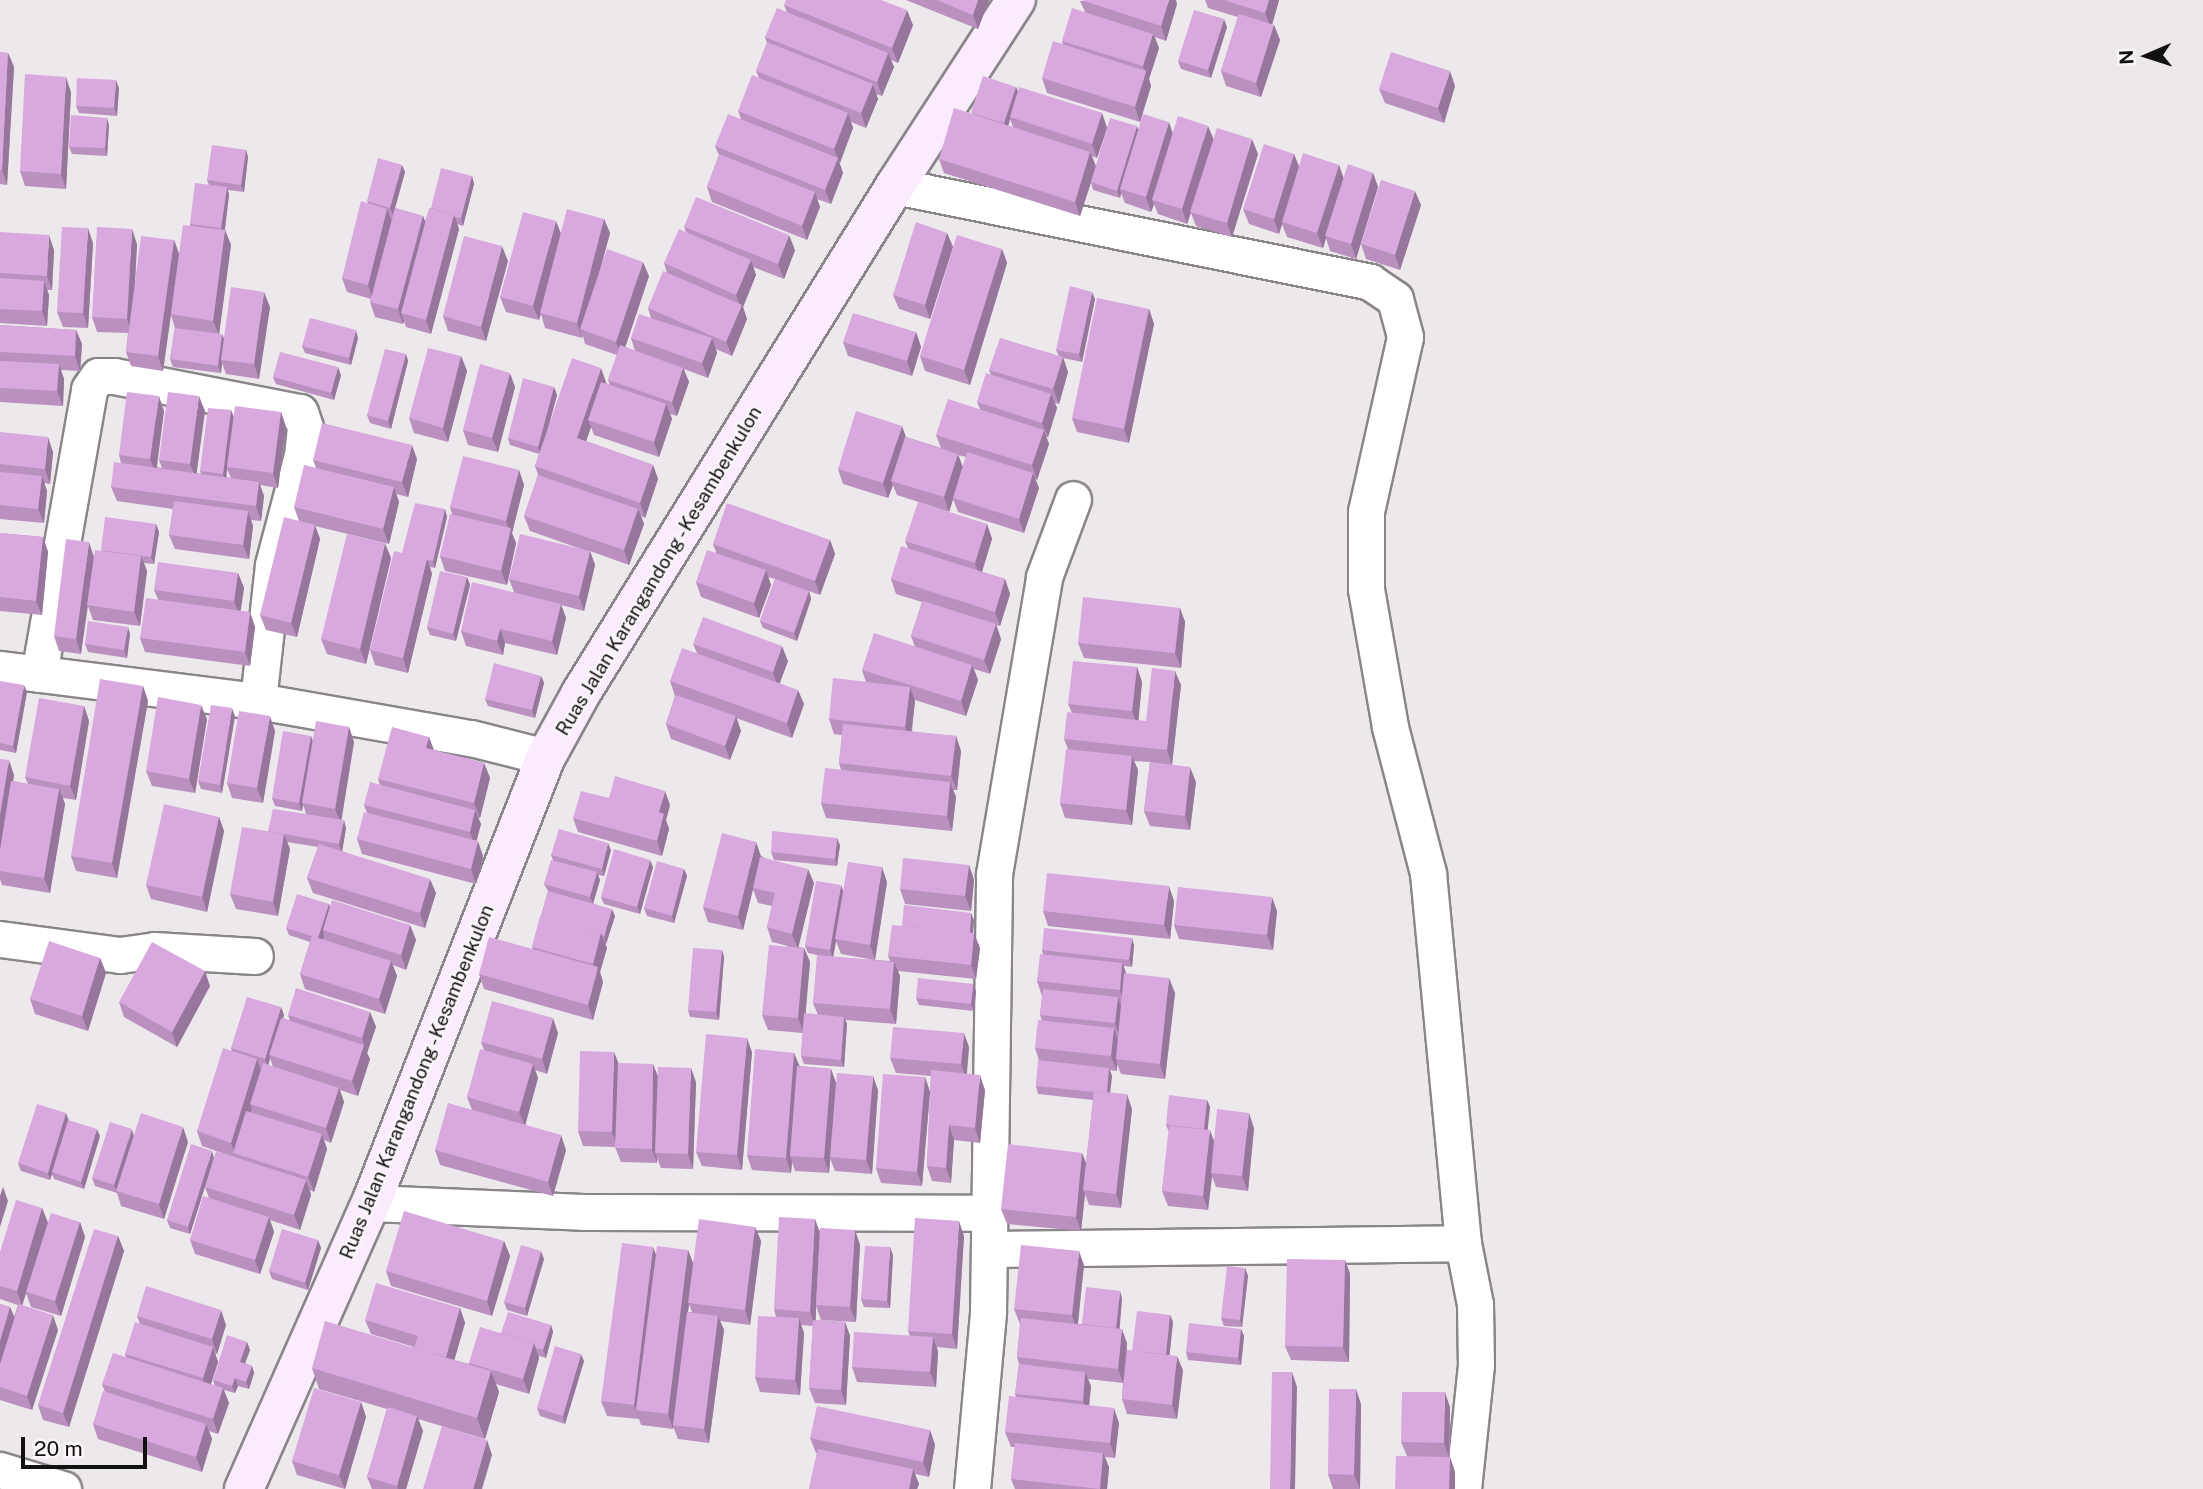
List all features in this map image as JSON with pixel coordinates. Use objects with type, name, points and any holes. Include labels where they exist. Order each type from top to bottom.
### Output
[{"type":"main road","name":"Ruas Jalan Karangandong - Kesambenkulon","points":[[244,1489],[371,1203],[546,757],[581,693],[895,186],[1016,0]]},
{"type":"street","points":[[895,186],[1370,282],[1395,299],[1405,337],[1366,511],[1366,589],[1390,727],[1428,873],[1463,1244],[1475,1304],[1476,1365],[1463,1489]]},
{"type":"street","points":[[39,674],[89,389],[98,376],[114,376],[300,412],[305,427],[302,455],[273,565],[258,701]]},
{"type":"street","points":[[972,1489],[988,1312],[994,874],[1044,578],[1073,499]]},
{"type":"street","points":[[0,669],[258,701],[471,738],[546,757]]},
{"type":"street","points":[[0,939],[120,955],[154,950],[256,956]]},
{"type":"street","points":[[371,1203],[583,1212],[989,1213]]},
{"type":"street","points":[[989,1249],[1463,1244]]},
{"type":"street","points":[[0,1470],[63,1489]]},
{"type":"building","points":[[786,0],[881,0],[907,10],[892,48],[784,5]]},
{"type":"building","points":[[937,0],[978,0],[973,15]]},
{"type":"building","points":[[1081,0],[1169,0],[1161,26]]},
{"type":"building","points":[[1224,0],[1269,0],[1265,13]]},
{"type":"building","points":[[777,8],[888,53],[877,82],[765,37]]},
{"type":"building","points":[[1072,8],[1153,34],[1143,66],[1062,41]]},
{"type":"building","points":[[1194,10],[1224,19],[1208,70],[1178,61]]},
{"type":"building","points":[[1239,14],[1274,25],[1256,83],[1221,71]]},
{"type":"building","points":[[1053,41],[1146,71],[1135,107],[1042,78]]},
{"type":"building","points":[[767,42],[873,84],[861,113],[756,71]]},
{"type":"building","points":[[0,52],[8,53],[2,170],[0,170]]},
{"type":"building","points":[[1391,52],[1450,71],[1438,108],[1379,89]]},
{"type":"building","points":[[25,74],[66,77],[61,174],[20,171]]},
{"type":"building","points":[[752,75],[848,113],[834,149],[738,111]]},
{"type":"building","points":[[983,76],[1016,87],[1004,123],[971,113]]},
{"type":"building","points":[[77,78],[116,80],[114,108],[76,106]]},
{"type":"building","points":[[1019,87],[1102,113],[1092,144],[1010,117]]},
{"type":"building","points":[[954,108],[1090,152],[1075,202],[939,159]]},
{"type":"building","points":[[728,114],[838,158],[825,190],[715,146]]},
{"type":"building","points":[[1143,114],[1169,122],[1146,197],[1120,189]]},
{"type":"building","points":[[71,115],[107,118],[105,148],[69,147]]},
{"type":"building","points":[[1178,116],[1208,126],[1182,209],[1152,200]]},
{"type":"building","points":[[1110,118],[1137,126],[1117,191],[1091,182]]},
{"type":"building","points":[[1217,128],[1252,139],[1227,223],[1190,212]]},
{"type":"building","points":[[1264,144],[1294,154],[1274,219],[1243,209]]},
{"type":"building","points":[[212,145],[246,150],[241,185],[207,180]]},
{"type":"building","points":[[1303,153],[1339,165],[1317,233],[1282,222]]},
{"type":"building","points":[[719,154],[815,192],[802,226],[707,187]]},
{"type":"building","points":[[378,158],[402,165],[390,208],[367,201]]},
{"type":"building","points":[[1348,164],[1373,173],[1351,244],[1325,236]]},
{"type":"building","points":[[441,168],[472,176],[461,218],[431,208]]},
{"type":"building","points":[[1381,180],[1415,191],[1395,255],[1361,244]]},
{"type":"building","points":[[195,183],[227,187],[221,228],[190,224]]},
{"type":"building","points":[[696,197],[789,235],[778,264],[684,227]]},
{"type":"building","points":[[361,201],[387,209],[368,285],[342,278]]},
{"type":"building","points":[[395,208],[423,216],[398,309],[370,302]]},
{"type":"building","points":[[429,208],[454,215],[426,320],[401,313]]},
{"type":"building","points":[[567,209],[604,219],[577,323],[540,313]]},
{"type":"building","points":[[523,212],[556,221],[533,306],[500,297]]},
{"type":"building","points":[[916,222],[947,233],[925,305],[893,295]]},
{"type":"building","points":[[183,225],[225,230],[213,321],[171,314]]},
{"type":"building","points":[[62,227],[88,228],[83,313],[57,312]]},
{"type":"building","points":[[97,227],[132,229],[127,319],[92,317]]},
{"type":"building","points":[[679,229],[751,260],[736,295],[664,263]]},
{"type":"building","points":[[0,232],[49,235],[47,276],[0,273]]},
{"type":"building","points":[[957,235],[1002,249],[964,370],[920,356]]},
{"type":"building","points":[[141,236],[174,240],[158,356],[126,352]]},
{"type":"building","points":[[464,236],[502,246],[481,327],[443,316]]},
{"type":"building","points":[[607,249],[643,262],[616,342],[580,329]]},
{"type":"building","points":[[663,271],[742,305],[726,342],[648,308]]},
{"type":"building","points":[[0,278],[44,281],[42,311],[0,309]]},
{"type":"building","points":[[1070,286],[1092,292],[1079,354],[1056,350]]},
{"type":"building","points":[[231,287],[264,292],[254,364],[221,360]]},
{"type":"building","points":[[1097,298],[1149,309],[1124,429],[1072,418]]},
{"type":"building","points":[[853,313],[916,332],[907,361],[843,342]]},
{"type":"building","points":[[639,314],[712,338],[702,363],[631,338]]},
{"type":"building","points":[[310,318],[356,330],[349,358],[302,346]]},
{"type":"building","points":[[0,325],[76,330],[75,356],[0,352]]},
{"type":"building","points":[[175,328],[222,334],[218,366],[170,359]]},
{"type":"building","points":[[1000,338],[1063,357],[1053,389],[989,370]]},
{"type":"building","points":[[620,345],[683,368],[672,402],[608,380]]},
{"type":"building","points":[[428,348],[461,356],[443,428],[409,418]]},
{"type":"building","points":[[385,349],[406,354],[388,421],[367,415]]},
{"type":"building","points":[[280,352],[338,367],[331,393],[273,377]]},
{"type":"building","points":[[572,358],[601,368],[577,438],[653,465],[640,503],[535,466]]},
{"type":"building","points":[[0,361],[59,364],[57,391],[0,388]]},
{"type":"building","points":[[480,364],[510,373],[492,438],[463,430]]},
{"type":"building","points":[[986,373],[1051,394],[1042,423],[977,402]]},
{"type":"building","points":[[523,378],[554,387],[538,447],[508,438]]},
{"type":"building","points":[[601,382],[666,404],[654,442],[588,420]]},
{"type":"building","points":[[127,392],[159,396],[150,459],[119,455]]},
{"type":"building","points":[[168,392],[199,396],[190,464],[159,460]]},
{"type":"building","points":[[948,399],[1044,430],[1032,465],[936,435]]},
{"type":"building","points":[[235,406],[281,412],[273,473],[227,467]]},
{"type":"building","points":[[208,408],[231,410],[223,474],[200,471]]},
{"type":"building","points":[[856,411],[902,426],[883,483],[838,469]]},
{"type":"building","points":[[322,423],[412,445],[402,482],[313,460]]},
{"type":"building","points":[[0,432],[48,437],[45,469],[0,464]]},
{"type":"building","points":[[905,437],[958,454],[944,497],[891,481]]},
{"type":"building","points":[[967,452],[1033,473],[1019,519],[953,498]]},
{"type":"building","points":[[463,456],[519,470],[506,521],[450,507]]},
{"type":"building","points":[[114,462],[259,482],[256,506],[111,487]]},
{"type":"building","points":[[304,465],[394,487],[383,529],[294,507]]},
{"type":"building","points":[[0,472],[42,476],[38,509],[0,505]]},
{"type":"building","points":[[538,475],[638,509],[624,550],[524,516]]},
{"type":"building","points":[[174,501],[248,511],[243,545],[169,535]]},
{"type":"building","points":[[918,502],[987,524],[975,563],[905,541]]},
{"type":"building","points":[[415,503],[445,509],[433,561],[402,553]]},
{"type":"building","points":[[727,503],[830,540],[815,581],[713,544]]},
{"type":"building","points":[[450,514],[511,528],[501,571],[440,556]]},
{"type":"building","points":[[105,517],[156,524],[151,557],[101,550]]},
{"type":"building","points":[[284,517],[315,525],[291,623],[260,615]]},
{"type":"building","points":[[0,533],[43,537],[36,601],[0,597]]},
{"type":"building","points":[[347,534],[385,543],[360,649],[321,639]]},
{"type":"building","points":[[520,534],[590,551],[579,596],[509,579]]},
{"type":"building","points":[[66,539],[89,542],[76,639],[54,636]]},
{"type":"building","points":[[901,546],[1005,579],[995,612],[891,579]]},
{"type":"building","points":[[95,550],[141,556],[134,612],[87,605]]},
{"type":"building","points":[[707,550],[766,570],[754,603],[696,582]]},
{"type":"building","points":[[394,551],[427,559],[403,658],[370,650]]},
{"type":"building","points":[[158,562],[238,573],[234,601],[154,590]]},
{"type":"building","points":[[440,571],[467,577],[453,634],[427,627]]},
{"type":"building","points":[[775,579],[809,591],[794,633],[760,621]]},
{"type":"building","points":[[472,582],[561,604],[552,641],[500,629],[497,641],[461,631]]},
{"type":"building","points":[[1083,597],[1180,608],[1175,653],[1078,643]]},
{"type":"building","points":[[146,598],[250,612],[245,652],[140,638]]},
{"type":"building","points":[[923,601],[996,624],[984,660],[911,636]]},
{"type":"building","points":[[703,617],[782,646],[773,672],[693,644]]},
{"type":"building","points":[[88,621],[128,627],[124,650],[85,644]]},
{"type":"building","points":[[874,633],[972,665],[961,701],[862,670]]},
{"type":"building","points":[[682,648],[798,690],[787,723],[670,681]]},
{"type":"building","points":[[1073,661],[1137,667],[1132,711],[1068,704]]},
{"type":"building","points":[[494,663],[541,676],[532,710],[485,699]]},
{"type":"building","points":[[1152,668],[1175,671],[1167,750],[1064,739],[1067,712],[1146,721]]},
{"type":"building","points":[[833,678],[910,687],[905,727],[829,719]]},
{"type":"building","points":[[100,679],[143,686],[112,863],[71,856]]},
{"type":"building","points":[[0,681],[24,685],[13,746],[0,743]]},
{"type":"building","points":[[676,695],[736,716],[725,746],[666,724]]},
{"type":"building","points":[[158,697],[201,705],[189,779],[146,771]]},
{"type":"building","points":[[39,698],[84,706],[70,786],[25,777]]},
{"type":"building","points":[[211,705],[232,708],[220,785],[198,781]]},
{"type":"building","points":[[239,711],[270,716],[257,788],[227,783]]},
{"type":"building","points":[[316,721],[349,727],[335,809],[302,803]]},
{"type":"building","points":[[843,724],[956,736],[951,776],[839,763]]},
{"type":"building","points":[[392,727],[429,737],[426,748],[484,763],[474,803],[378,779]]},
{"type":"building","points":[[283,731],[311,736],[299,803],[272,798]]},
{"type":"building","points":[[1066,749],[1132,756],[1126,810],[1060,803]]},
{"type":"building","points":[[0,759],[9,760],[0,815]]},
{"type":"building","points":[[1150,762],[1190,767],[1185,816],[1144,811]]},
{"type":"building","points":[[825,768],[950,782],[947,816],[821,803]]},
{"type":"building","points":[[615,776],[665,791],[659,812],[664,814],[657,841],[573,818],[581,791],[609,798]]},
{"type":"building","points":[[11,781],[59,789],[44,878],[0,871],[0,850]]},
{"type":"building","points":[[370,782],[475,810],[470,832],[364,805]]},
{"type":"building","points":[[164,804],[219,817],[202,897],[146,885]]},
{"type":"building","points":[[273,809],[344,820],[339,844],[268,831]]},
{"type":"building","points":[[364,812],[478,841],[471,869],[357,839]]},
{"type":"building","points":[[242,827],[284,834],[273,902],[230,894]]},
{"type":"building","points":[[559,829],[608,843],[602,869],[551,855]]},
{"type":"building","points":[[772,831],[837,838],[835,859],[771,852]]},
{"type":"building","points":[[722,833],[756,842],[738,916],[703,907]]},
{"type":"building","points":[[319,844],[430,879],[420,913],[307,878]]},
{"type":"building","points":[[614,849],[650,860],[637,907],[601,897]]},
{"type":"building","points":[[760,857],[808,869],[792,934],[767,927],[775,893],[753,888]]},
{"type":"building","points":[[903,858],[969,865],[965,896],[900,889]]},
{"type":"building","points":[[551,860],[597,872],[590,897],[544,884]]},
{"type":"building","points":[[657,861],[684,869],[672,916],[644,908]]},
{"type":"building","points":[[848,862],[882,867],[870,945],[835,939]]},
{"type":"building","points":[[1047,873],[1169,886],[1164,925],[1043,911]]},
{"type":"building","points":[[816,881],[841,885],[830,950],[805,946]]},
{"type":"building","points":[[1178,887],[1272,897],[1267,935],[1174,925]]},
{"type":"building","points":[[548,891],[612,909],[604,937],[601,933],[541,917]]},
{"type":"building","points":[[297,894],[329,904],[318,938],[286,928]]},
{"type":"building","points":[[332,900],[410,925],[401,955],[323,930]]},
{"type":"building","points":[[904,905],[971,913],[970,933],[902,926]]},
{"type":"building","points":[[540,916],[601,933],[593,964],[532,947]]},
{"type":"building","points":[[892,925],[974,933],[971,965],[888,956]]},
{"type":"building","points":[[1044,928],[1132,938],[1129,960],[1042,950]]},
{"type":"building","points":[[312,936],[391,961],[379,999],[300,974]]},
{"type":"building","points":[[489,937],[598,967],[588,1005],[479,974]]},
{"type":"building","points":[[49,941],[100,958],[82,1016],[30,999]]},
{"type":"building","points":[[152,942],[205,971],[172,1032],[119,1002]]},
{"type":"building","points":[[769,945],[804,948],[798,1018],[762,1015]]},
{"type":"building","points":[[693,948],[722,950],[716,1012],[688,1010]]},
{"type":"building","points":[[1040,954],[1122,963],[1120,990],[1037,981]]},
{"type":"building","points":[[817,955],[894,962],[890,1009],[813,1003]]},
{"type":"building","points":[[1124,973],[1169,978],[1160,1064],[1116,1059]]},
{"type":"building","points":[[918,978],[973,984],[971,1004],[916,998]]},
{"type":"building","points":[[296,988],[370,1012],[362,1038],[288,1015]]},
{"type":"building","points":[[1043,989],[1118,997],[1115,1023],[1040,1015]]},
{"type":"building","points":[[247,997],[281,1007],[265,1059],[231,1048]]},
{"type":"building","points":[[492,1001],[553,1018],[542,1059],[481,1042]]},
{"type":"building","points":[[804,1013],[844,1017],[841,1060],[801,1056]]},
{"type":"building","points":[[281,1018],[364,1045],[352,1081],[269,1055]]},
{"type":"building","points":[[1038,1020],[1114,1028],[1111,1056],[1035,1048]]},
{"type":"building","points":[[893,1027],[964,1033],[961,1064],[890,1058]]},
{"type":"building","points":[[706,1034],[747,1038],[737,1155],[696,1152]]},
{"type":"building","points":[[223,1048],[257,1059],[231,1143],[197,1131]]},
{"type":"building","points":[[480,1049],[533,1064],[519,1112],[467,1097]]},
{"type":"building","points":[[755,1049],[794,1053],[786,1158],[747,1155]]},
{"type":"building","points":[[580,1051],[614,1052],[612,1132],[578,1131]]},
{"type":"building","points":[[1038,1060],[1109,1068],[1107,1092],[1036,1086]]},
{"type":"building","points":[[263,1063],[339,1088],[326,1128],[250,1104]]},
{"type":"building","points":[[618,1063],[653,1064],[652,1149],[615,1148]]},
{"type":"building","points":[[797,1066],[831,1069],[824,1158],[790,1156]]},
{"type":"building","points":[[658,1067],[691,1068],[688,1154],[655,1153]]},
{"type":"building","points":[[931,1070],[980,1075],[975,1128],[949,1125],[946,1168],[927,1166]]},
{"type":"building","points":[[837,1073],[873,1076],[866,1160],[830,1157]]},
{"type":"building","points":[[883,1074],[925,1077],[917,1172],[876,1168]]},
{"type":"building","points":[[1094,1091],[1127,1094],[1116,1194],[1083,1190]]},
{"type":"building","points":[[1169,1095],[1207,1100],[1204,1129],[1166,1125]]},
{"type":"building","points":[[448,1103],[561,1135],[548,1182],[435,1150]]},
{"type":"building","points":[[37,1104],[66,1113],[48,1173],[18,1163]]},
{"type":"building","points":[[1217,1109],[1249,1113],[1242,1176],[1211,1173]]},
{"type":"building","points":[[246,1111],[322,1134],[308,1177],[233,1153]]},
{"type":"building","points":[[141,1113],[183,1127],[159,1204],[116,1191]]},
{"type":"building","points":[[68,1120],[97,1129],[81,1182],[52,1172]]},
{"type":"building","points":[[110,1122],[132,1129],[114,1185],[92,1178]]},
{"type":"building","points":[[1169,1126],[1210,1130],[1203,1196],[1162,1191]]},
{"type":"building","points":[[191,1144],[212,1151],[188,1227],[167,1220]]},
{"type":"building","points":[[1008,1144],[1082,1153],[1076,1217],[1001,1209]]},
{"type":"building","points":[[216,1151],[306,1180],[294,1215],[205,1187]]},
{"type":"building","points":[[203,1196],[269,1217],[255,1260],[190,1240]]},
{"type":"building","points":[[16,1200],[42,1208],[17,1291],[0,1286],[0,1252]]},
{"type":"building","points":[[404,1211],[504,1241],[487,1301],[386,1271]]},
{"type":"building","points":[[51,1213],[80,1222],[55,1301],[26,1292]]},
{"type":"building","points":[[779,1217],[815,1219],[810,1312],[774,1309]]},
{"type":"building","points":[[915,1218],[959,1221],[952,1334],[908,1331]]},
{"type":"building","points":[[699,1219],[755,1227],[745,1310],[688,1303]]},
{"type":"building","points":[[820,1228],[855,1230],[850,1307],[816,1305]]},
{"type":"building","points":[[94,1229],[118,1236],[63,1413],[38,1405]]},
{"type":"building","points":[[282,1229],[318,1240],[305,1283],[269,1271]]},
{"type":"building","points":[[622,1243],[653,1247],[634,1405],[601,1401]]},
{"type":"building","points":[[521,1245],[541,1251],[525,1308],[504,1302]]},
{"type":"building","points":[[1021,1245],[1079,1251],[1072,1315],[1014,1309]]},
{"type":"building","points":[[657,1246],[688,1250],[668,1414],[636,1410]]},
{"type":"building","points":[[865,1246],[890,1247],[887,1301],[861,1299]]},
{"type":"building","points":[[1287,1259],[1345,1260],[1343,1347],[1285,1346]]},
{"type":"building","points":[[1227,1266],[1245,1268],[1240,1320],[1221,1318]]},
{"type":"building","points":[[376,1283],[460,1308],[446,1357],[414,1348],[418,1336],[365,1320]]},
{"type":"building","points":[[146,1286],[221,1310],[212,1339],[137,1316]]},
{"type":"building","points":[[1086,1287],[1120,1291],[1116,1328],[1082,1324]]},
{"type":"building","points":[[0,1304],[10,1307],[0,1341]]},
{"type":"building","points":[[19,1304],[53,1315],[27,1396],[0,1387],[0,1364]]},
{"type":"building","points":[[1137,1311],[1170,1315],[1166,1354],[1132,1351]]},
{"type":"building","points":[[508,1312],[551,1325],[543,1350],[536,1348],[534,1343],[501,1333]]},
{"type":"building","points":[[687,1312],[718,1316],[704,1429],[673,1425]]},
{"type":"building","points":[[758,1316],[799,1318],[795,1380],[755,1377]]},
{"type":"building","points":[[1021,1318],[1122,1329],[1118,1369],[1017,1357]]},
{"type":"building","points":[[813,1320],[845,1322],[841,1390],[809,1388]]},
{"type":"building","points":[[325,1321],[491,1371],[477,1418],[312,1368]]},
{"type":"building","points":[[135,1322],[213,1347],[203,1378],[125,1354]]},
{"type":"building","points":[[1189,1323],[1241,1329],[1238,1358],[1186,1352]]},
{"type":"building","points":[[480,1327],[534,1343],[523,1379],[469,1363]]},
{"type":"building","points":[[854,1332],[933,1337],[930,1372],[852,1367]]},
{"type":"building","points":[[227,1335],[247,1342],[240,1362],[252,1366],[246,1382],[235,1378],[232,1386],[213,1380]]},
{"type":"building","points":[[555,1346],[581,1354],[563,1416],[537,1408]]},
{"type":"building","points":[[1127,1350],[1177,1356],[1172,1405],[1122,1399]]},
{"type":"building","points":[[113,1353],[223,1388],[213,1419],[102,1384]]},
{"type":"building","points":[[1019,1364],[1085,1372],[1083,1401],[1015,1394]]},
{"type":"building","points":[[1272,1372],[1292,1372],[1290,1489],[1270,1489]]},
{"type":"building","points":[[314,1388],[361,1402],[339,1475],[292,1461]]},
{"type":"building","points":[[1329,1389],[1356,1389],[1354,1475],[1328,1474]]},
{"type":"building","points":[[103,1391],[206,1424],[196,1457],[93,1424]]},
{"type":"building","points":[[1402,1392],[1445,1392],[1444,1443],[1401,1442]]},
{"type":"building","points":[[1009,1396],[1114,1408],[1110,1443],[1005,1432]]},
{"type":"building","points":[[817,1406],[930,1430],[923,1462],[810,1438]]},
{"type":"building","points":[[388,1407],[417,1416],[397,1486],[367,1477]]},
{"type":"building","points":[[442,1426],[487,1440],[473,1489],[423,1489]]},
{"type":"building","points":[[1015,1443],[1103,1453],[1100,1489],[1011,1479]]},
{"type":"building","points":[[818,1449],[913,1469],[909,1489],[809,1489]]},
{"type":"building","points":[[1396,1456],[1450,1457],[1449,1489],[1395,1489]]}]
